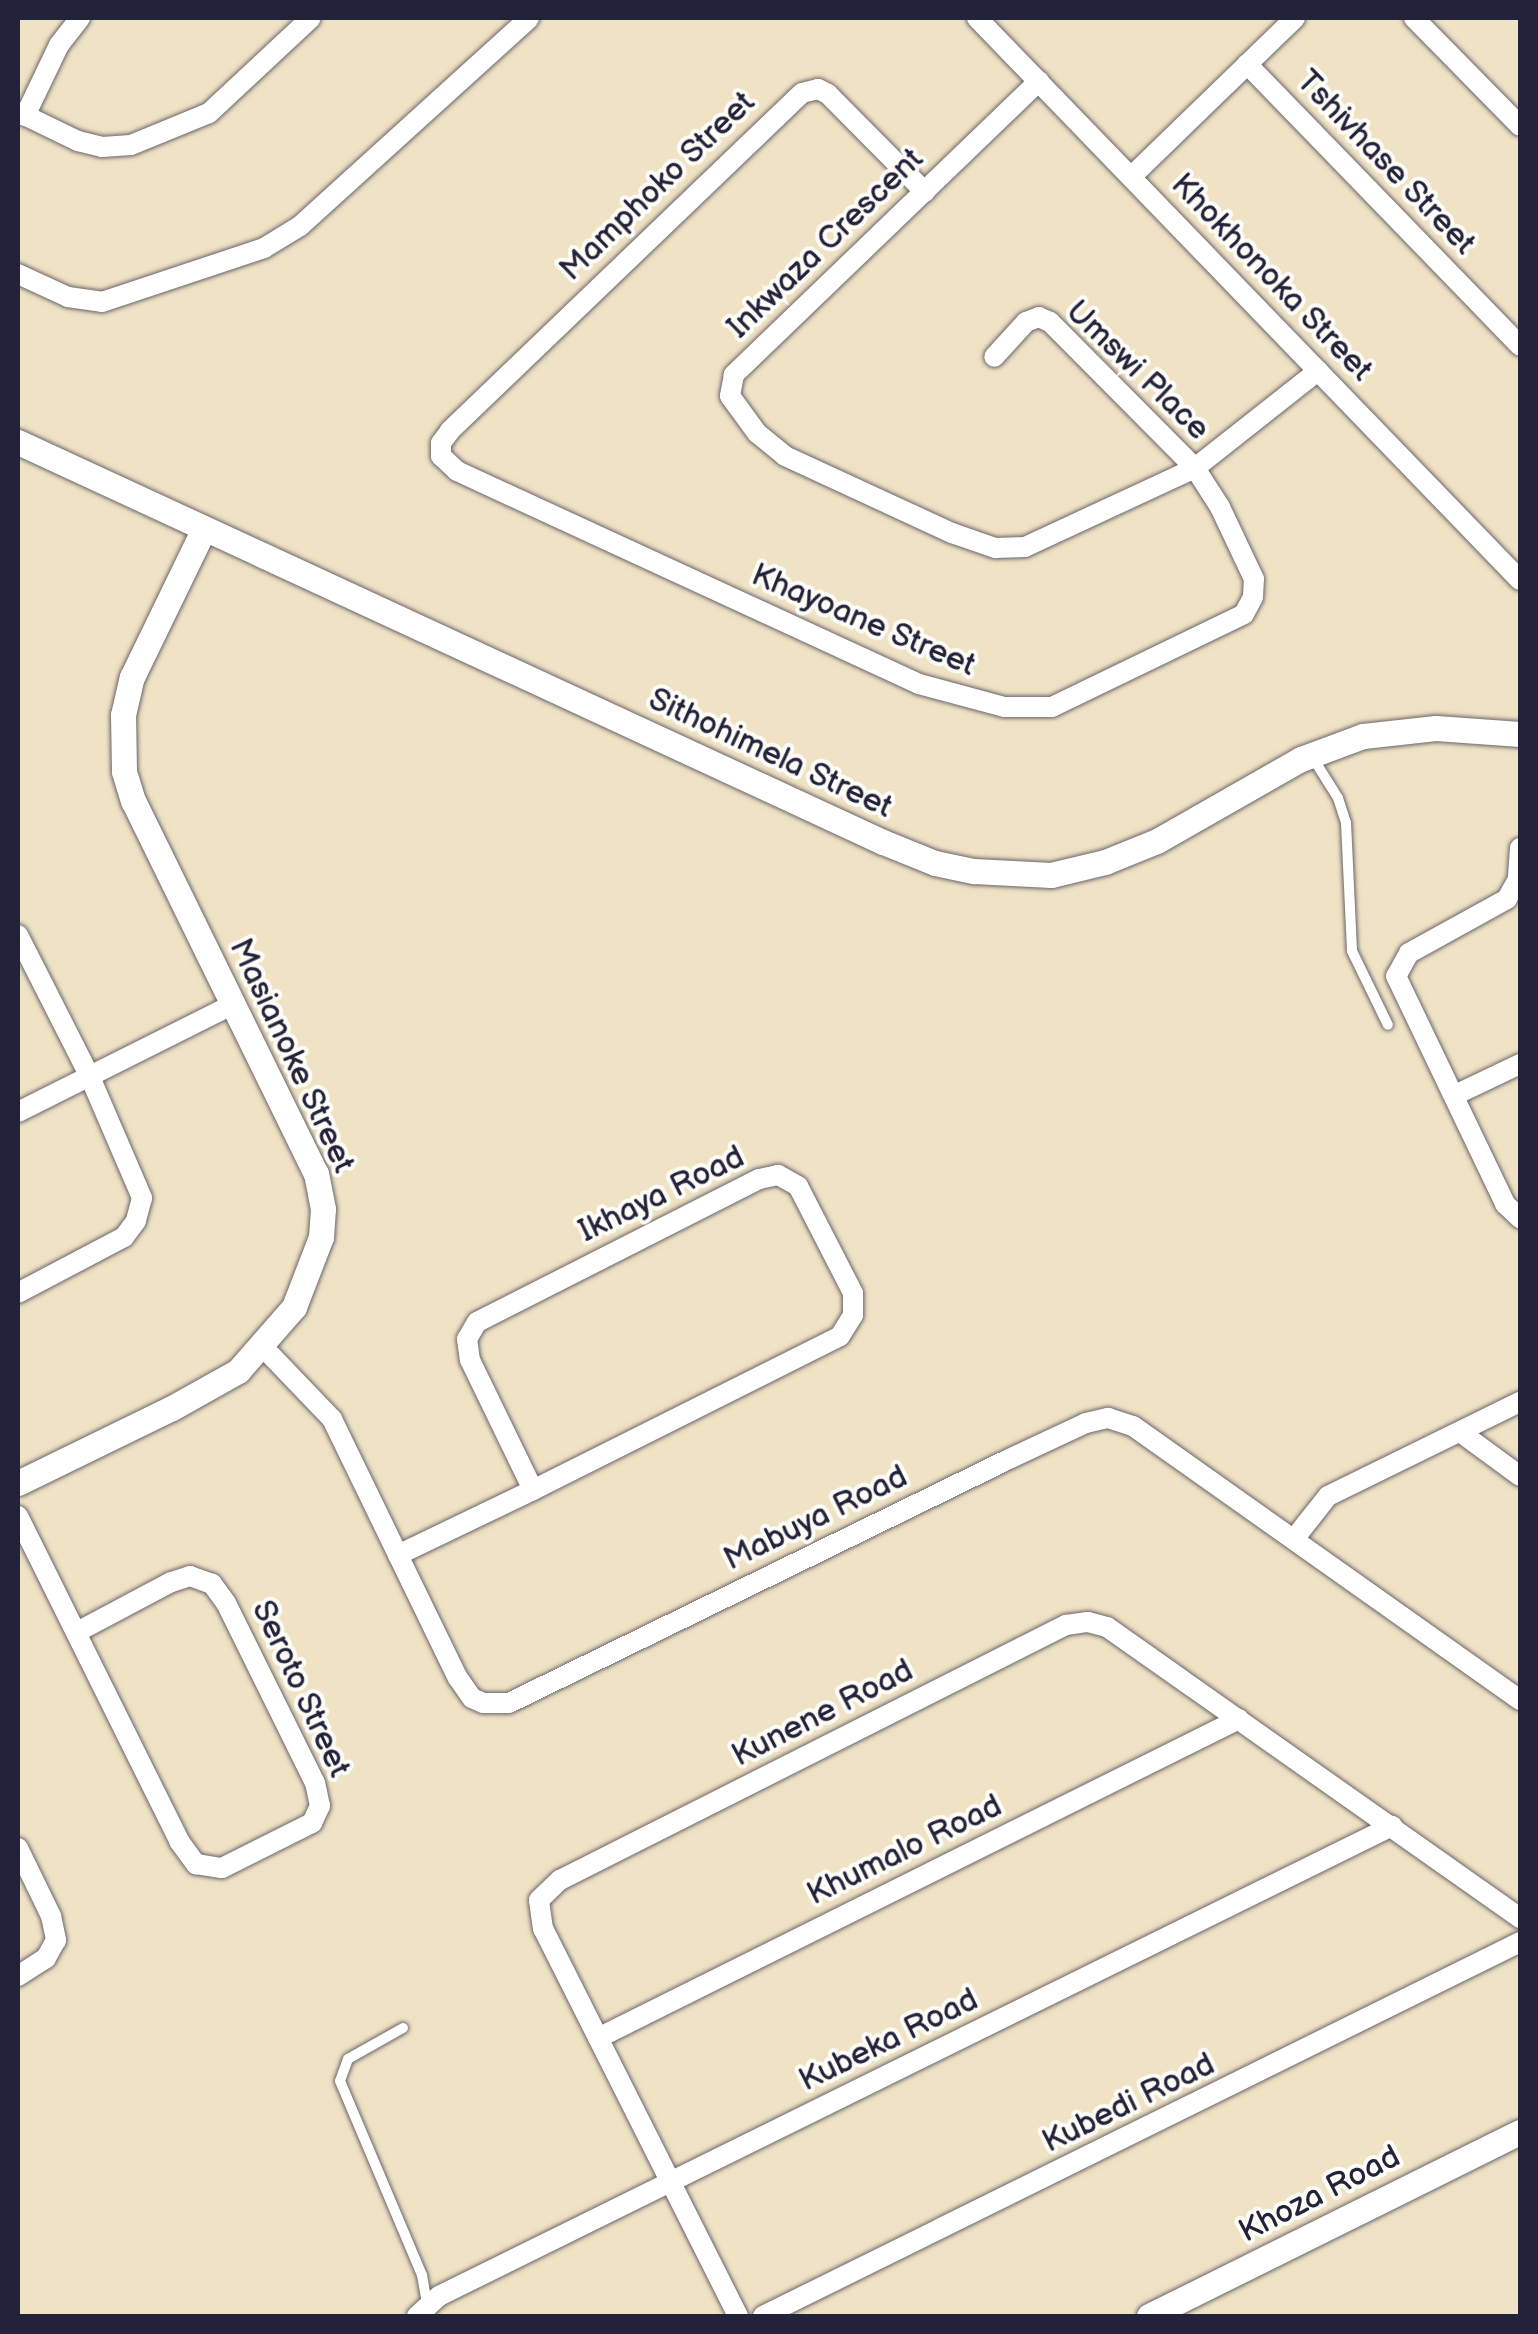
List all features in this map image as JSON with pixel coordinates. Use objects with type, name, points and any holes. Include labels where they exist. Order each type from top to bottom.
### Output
[{"type":"street","points":[[80,18],[59,46],[21,114],[78,141],[102,147],[131,145],[209,113],[311,18]]},
{"type":"street","points":[[18,274],[68,297],[102,302],[264,248],[300,226],[529,18]]},
{"type":"street","name":"Khokhonoka Street","points":[[977,18],[1520,580]]},
{"type":"street","points":[[1132,176],[1295,18]]},
{"type":"street","points":[[1414,18],[1520,126]]},
{"type":"street","name":"Tshivhase Street","points":[[1247,64],[1520,346]]},
{"type":"street","name":"Inkwaza Crescent","points":[[1038,81],[734,375],[730,396],[757,433],[785,456],[952,533],[995,548],[1041,542],[1196,468],[1318,371]]},
{"type":"street","name":"Mamphoko Street","points":[[441,444],[802,93],[818,90],[828,94],[925,192]]},
{"type":"street","name":"Umswi Place","points":[[994,357],[1026,322],[1039,317],[1050,322],[1196,468]]},
{"type":"street","name":"Sithohimela Street","points":[[18,442],[883,842],[935,863],[974,872],[1051,876],[1105,862],[1157,841],[1310,754],[1363,736],[1406,730],[1520,734]]},
{"type":"street","name":"Khayoane Street","points":[[441,444],[443,460],[457,472],[918,684],[947,695],[1025,710],[1064,702],[1229,622],[1249,607],[1254,580],[1220,507],[1196,468]]},
{"type":"street","name":"Masianoke Street","points":[[18,1484],[223,1382],[263,1348],[294,1307],[311,1272],[323,1209],[316,1174],[133,801],[122,754],[123,714],[132,678],[204,529]]},
{"type":"street","points":[[1520,848],[1518,879],[1508,899],[1410,953],[1397,971],[1398,988],[1505,1204],[1520,1218]]},
{"type":"street","points":[[18,935],[90,1077],[142,1198],[130,1229],[116,1243],[18,1293]]},
{"type":"street","points":[[18,1112],[234,1004]]},
{"type":"street","points":[[1454,1095],[1520,1064]]},
{"type":"street","name":"Ikhaya Road","points":[[398,1555],[533,1490],[840,1336],[853,1315],[853,1292],[798,1186],[778,1175],[758,1180],[477,1322],[467,1339],[470,1360],[533,1490]]},
{"type":"street","name":"Mabuya Road","points":[[263,1348],[332,1419],[464,1689],[472,1698],[496,1705],[509,1704],[1098,1419],[1132,1426],[1520,1700]]},
{"type":"street","points":[[1294,1538],[1328,1496],[1520,1402]]},
{"type":"street","points":[[1460,1432],[1520,1476]]},
{"type":"street","name":"Seroto Street","points":[[18,1516],[179,1841],[196,1864],[222,1868],[312,1823],[320,1806],[315,1782],[226,1603],[212,1584],[190,1576],[171,1582],[77,1632]]},
{"type":"street","name":"Kunene Road","points":[[738,2316],[539,1918],[543,1892],[1066,1625],[1088,1622],[1107,1628],[1520,1918]]},
{"type":"street","name":"Khumalo Road","points":[[598,2038],[1239,1719]]},
{"type":"street","name":"Kubeka Road","points":[[422,2310],[1392,1826]]},
{"type":"street","points":[[18,1848],[51,1916],[56,1940],[46,1958],[18,1976]]},
{"type":"street","name":"Kubedi Road","points":[[763,2316],[1520,1942]]},
{"type":"street","name":"Khoza Road","points":[[1148,2316],[1520,2132]]},
{"type":"lane","points":[[1310,754],[1338,798],[1346,823],[1352,951],[1388,1026]]},
{"type":"lane","points":[[403,2028],[348,2059],[340,2082],[422,2275],[422,2310]]}]
